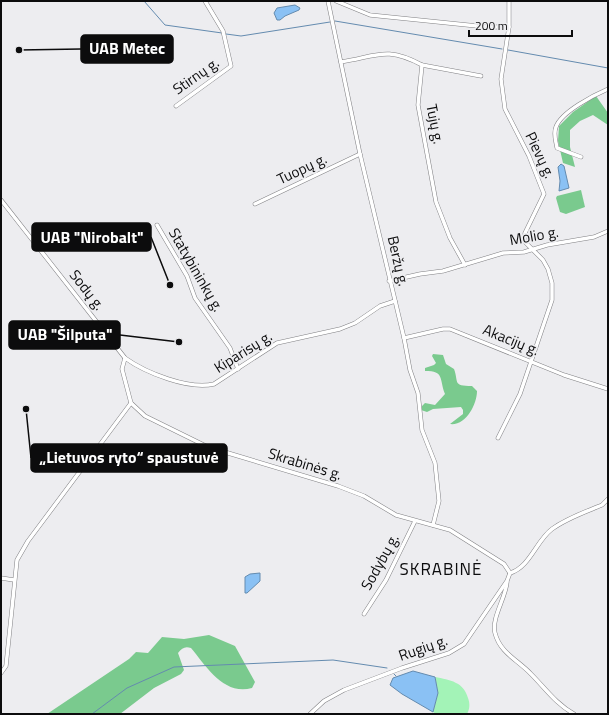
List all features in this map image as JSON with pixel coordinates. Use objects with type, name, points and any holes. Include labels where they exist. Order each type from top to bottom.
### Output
[{"type":"street","name":"Stirnų g.","points":[[176,106],[231,66],[224,31],[205,1]]},
{"type":"street","name":"Beržų g.","points":[[328,1],[360,154],[404,338],[410,370],[418,393],[422,430],[435,463],[439,501],[433,525]]},
{"type":"street","points":[[336,1],[370,15],[509,27],[510,1]]},
{"type":"street","name":"Pievų g.","points":[[498,438],[514,408],[532,362],[550,309],[553,290],[548,269],[524,241],[525,233],[544,194],[529,156],[505,109],[501,79],[509,27]]},
{"type":"street","points":[[341,62],[388,53],[411,59],[422,65],[481,76]]},
{"type":"street","name":"Tujų g.","points":[[422,65],[418,105],[436,202],[455,249],[465,265]]},
{"type":"street","points":[[581,157],[558,148],[554,136],[555,128],[562,118],[589,98],[608,89]]},
{"type":"street","name":"Tuopų g.","points":[[254,204],[360,154]]},
{"type":"street","name":"Sodų g.","points":[[1,200],[125,358]]},
{"type":"street","name":"Statybininkų g.","points":[[157,225],[187,276],[195,298],[230,348],[238,369]]},
{"type":"street","name":"Molio g.","points":[[390,281],[420,274],[443,271],[502,253],[594,237],[608,232]]},
{"type":"street","name":"Kiparisų g.","points":[[125,358],[145,371],[192,384],[204,386],[214,384],[277,343],[340,329],[355,323],[380,306],[395,301]]},
{"type":"street","name":"Akacijų g.","points":[[404,338],[443,329],[450,329],[532,362],[608,389]]},
{"type":"street","points":[[1,673],[6,666],[17,560],[22,550],[131,403],[122,369],[125,358]]},
{"type":"street","name":"Skrabinės g.","points":[[131,403],[145,416],[208,447],[338,486],[364,496],[396,514],[415,521],[450,530],[504,564],[510,573]]},
{"type":"street","points":[[510,573],[516,571],[524,565],[541,539],[553,529],[602,504],[608,499]]},
{"type":"street","name":"Sodybų g.","points":[[364,614],[386,580],[415,521]]},
{"type":"street","name":"Rugių g.","points":[[310,714],[324,701],[344,690],[402,668],[455,651],[464,644],[507,581],[510,573]]},
{"type":"street","points":[[1,578],[14,580]]},
{"type":"street","points":[[507,581],[495,622],[495,633],[510,658],[524,667],[552,698],[574,714]]},
{"type":"green space","points":[[596,96],[608,113],[608,125],[593,115],[580,121],[570,130],[570,147],[575,167],[563,163],[558,141],[559,126],[573,112]]},
{"type":"green space","points":[[581,190],[585,207],[566,214],[560,212],[556,198],[557,196]]},
{"type":"green space","points":[[433,354],[443,355],[446,364],[454,369],[457,382],[459,384],[472,386],[477,391],[475,402],[470,413],[461,422],[456,424],[450,424],[463,414],[461,407],[433,409],[427,412],[421,410],[425,403],[435,405],[445,394],[439,374],[436,372],[425,371],[425,368],[436,363],[432,356]]},
{"type":"green space","points":[[209,635],[235,646],[255,682],[252,688],[233,688],[224,684],[210,671],[191,648],[185,647],[178,653],[184,670],[181,674],[154,688],[120,714],[47,714],[129,659],[136,652],[148,653],[162,637],[184,639]]},
{"type":"green space","points":[[435,677],[451,681],[463,688],[469,702],[467,714],[436,714],[433,712],[438,693]]},
{"type":"water","points":[[295,5],[300,8],[299,10],[285,16],[280,20],[277,20],[274,13],[277,8]]},
{"type":"water","points":[[561,164],[564,166],[569,188],[559,191],[560,181],[558,167]]},
{"type":"water","points":[[260,573],[260,581],[247,593],[245,593],[245,577],[250,574]]},
{"type":"water","points":[[413,671],[435,677],[438,693],[433,712],[402,694],[390,685],[393,678]]},
{"type":"waterway","points":[[144,1],[165,25],[222,33]]},
{"type":"waterway","points":[[335,21],[502,49]]},
{"type":"waterway","points":[[226,34],[241,36],[330,22]]},
{"type":"waterway","points":[[508,50],[608,68]]},
{"type":"waterway","points":[[92,714],[127,688],[174,667],[333,660],[387,668]]},
{"type":"place","name":"UAB Metec","points":[[19,50]]},
{"type":"place","name":"UAB \"Nirobalt\"","points":[[170,285]]},
{"type":"place","name":"UAB \"Šilputa\"","points":[[179,342]]},
{"type":"place","name":"„Lietuvos ryto“ spaustuvė","points":[[26,409]]},
{"type":"district","name":"SKRABINĖ","points":[[441,569]]}]
